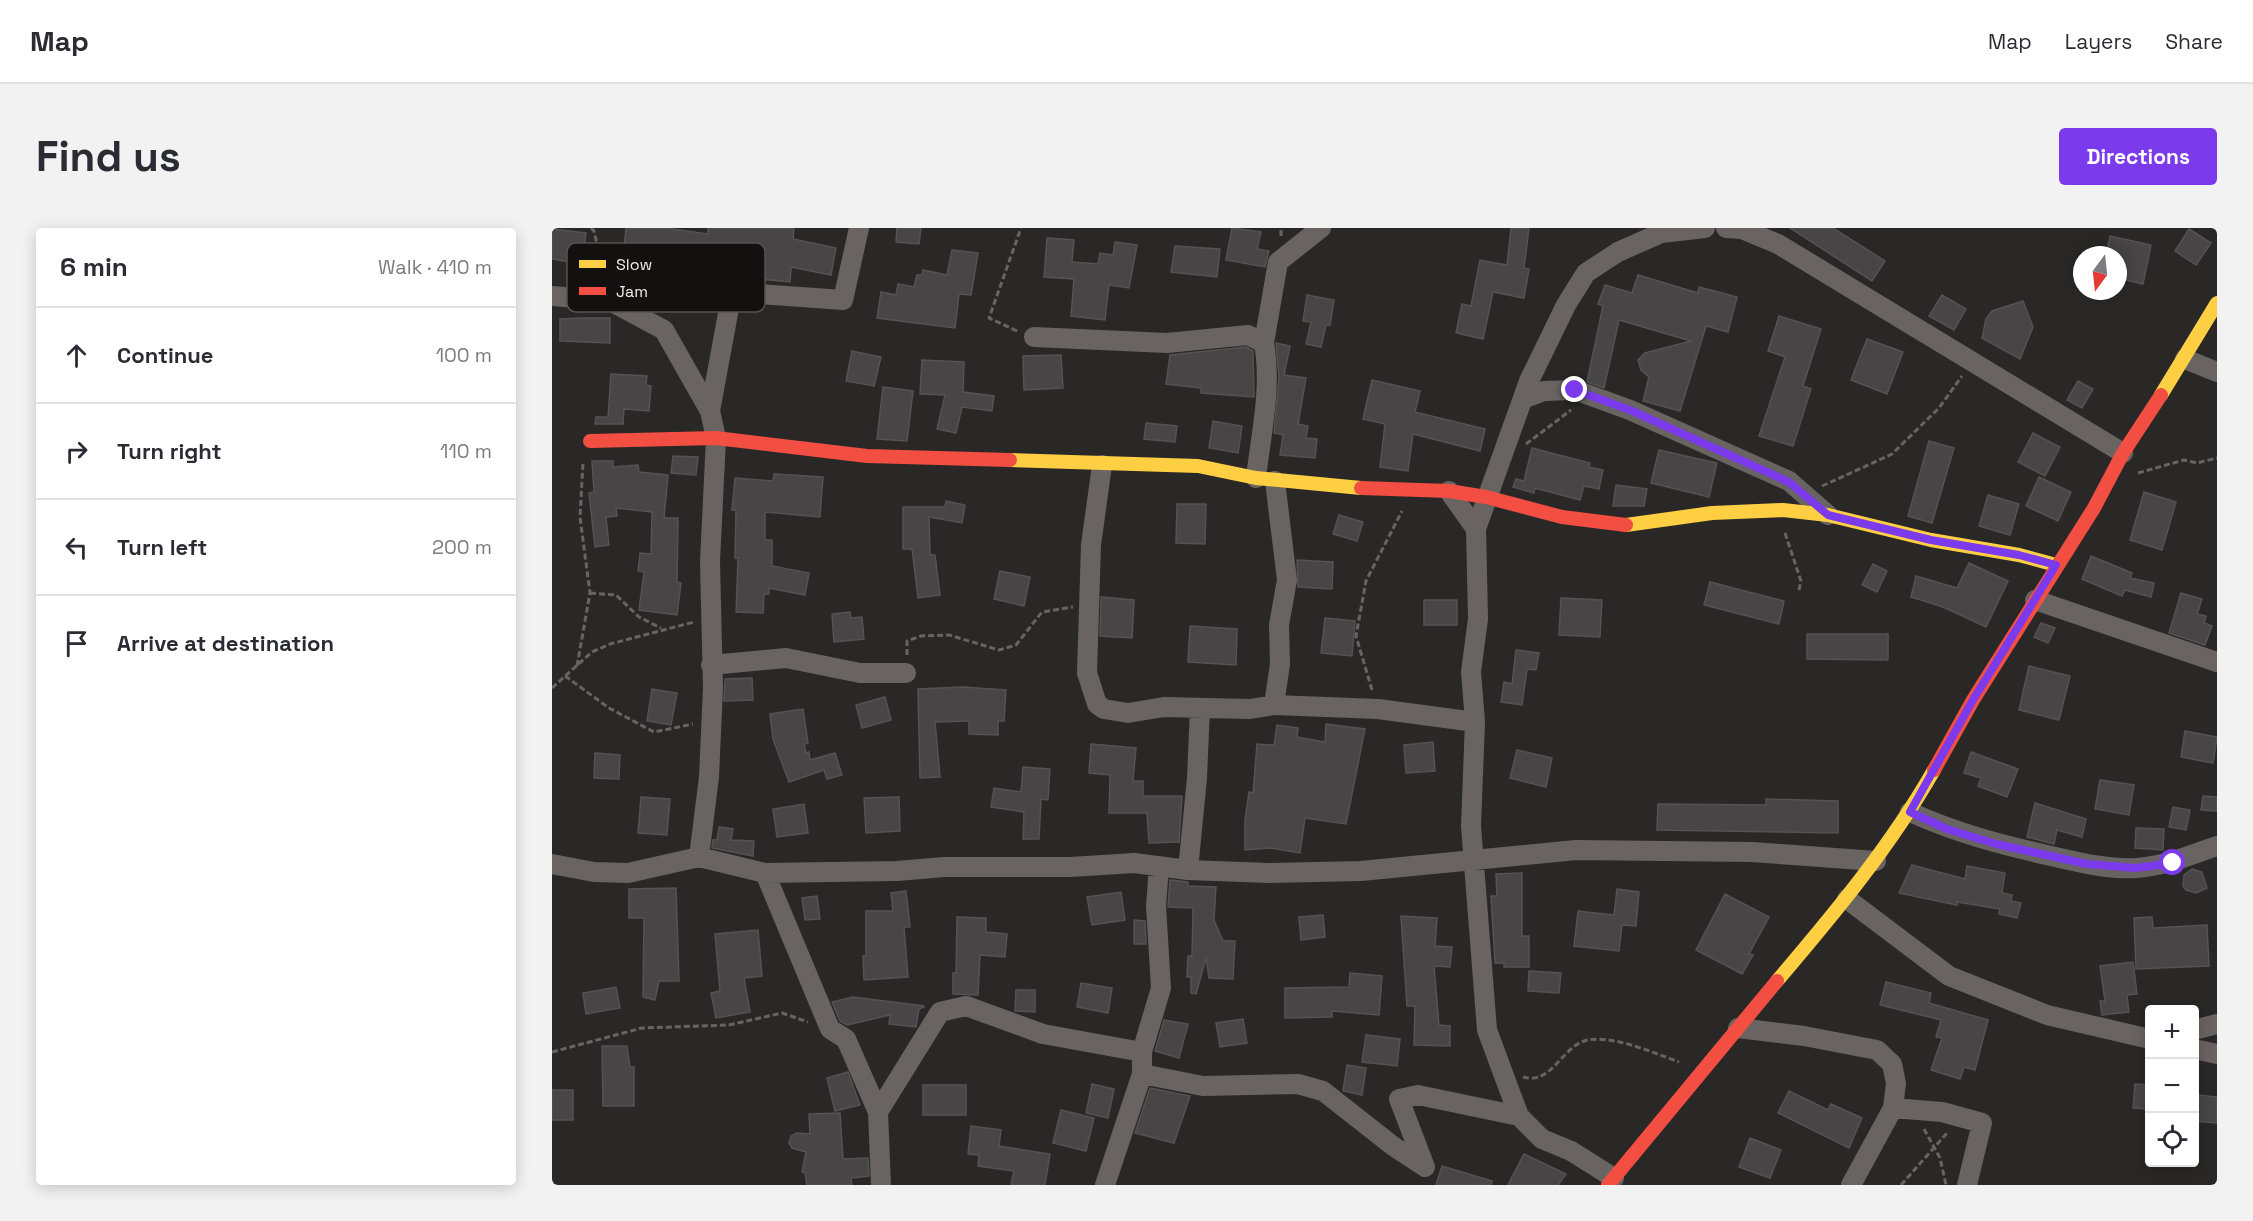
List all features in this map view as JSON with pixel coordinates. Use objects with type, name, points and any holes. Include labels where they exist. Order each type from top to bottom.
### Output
[{"type":"street","points":[[765,294],[843,300],[859,228]]},
{"type":"street","points":[[1274,705],[1280,664],[1279,625],[1287,580],[1265,479],[1267,361],[1264,343],[1278,262],[1321,228]]},
{"type":"street","points":[[1629,247],[1642,228]]},
{"type":"street","points":[[1705,228],[1661,233],[1629,247],[1586,273],[1566,304],[1523,399],[1476,529],[1478,619],[1472,672],[1475,722],[1471,826],[1487,1030],[1519,1116],[1542,1139],[1571,1151],[1611,1181],[1699,1072],[1847,899],[1910,812],[1973,700],[2094,508],[2122,453],[2185,359],[2217,303]]},
{"type":"street","points":[[1726,228],[1742,229],[1778,244],[2122,453]]},
{"type":"street","points":[[552,296],[567,297]]},
{"type":"street","points":[[630,312],[664,330],[710,411],[716,438],[710,562],[712,721],[710,777],[699,858]]},
{"type":"street","points":[[710,411],[728,312]]},
{"type":"street","points":[[1034,337],[1167,343],[1248,335],[1264,343]]},
{"type":"street","points":[[2185,359],[2217,372]]},
{"type":"street","points":[[1523,399],[1544,391],[1575,390],[1590,395],[1720,449],[1789,482],[1828,515]]},
{"type":"street","points":[[590,441],[716,438],[867,456],[1102,465],[1133,463],[1198,466],[1265,479],[1412,491],[1449,491],[1486,497],[1562,517],[1630,525],[1712,513],[1783,510],[1828,515],[1931,540],[2019,555],[2056,565]]},
{"type":"street","points":[[1102,465],[1091,545],[1087,673],[1097,704],[1104,709],[1128,713],[1164,707],[1250,709],[1274,705],[1378,709],[1475,722]]},
{"type":"street","points":[[1449,491],[1476,529]]},
{"type":"street","points":[[2035,600],[2217,662]]},
{"type":"street","points":[[711,665],[786,658],[860,673],[906,673]]},
{"type":"street","points":[[1188,870],[1200,708]]},
{"type":"street","points":[[1910,812],[1947,829],[1996,844],[2087,864],[2136,868],[2173,863],[2217,846]]},
{"type":"street","points":[[552,864],[594,872],[628,873],[699,858],[765,873],[897,871],[944,867],[1059,868],[1134,863],[1188,870],[1269,873],[1361,871],[1562,851],[1610,850],[1752,852],[1876,861]]},
{"type":"street","points":[[1105,1185],[1142,1074],[1142,1052],[1161,988],[1155,906],[1159,866]]},
{"type":"street","points":[[765,873],[830,1029],[846,1039],[878,1112],[881,1185]]},
{"type":"street","points":[[1847,899],[1949,976],[2047,1015],[2145,1039]]},
{"type":"street","points":[[878,1112],[940,1012],[966,1006],[1043,1034],[1142,1052]]},
{"type":"street","points":[[2199,1029],[2217,1024]]},
{"type":"street","points":[[1738,1028],[1804,1036],[1877,1050],[1892,1064],[1896,1083],[1893,1108],[1851,1185]]},
{"type":"street","points":[[2199,1050],[2217,1054]]},
{"type":"street","points":[[1142,1074],[1203,1086],[1298,1084],[1323,1091],[1393,1146],[1425,1167],[1399,1099],[1418,1095],[1519,1116]]},
{"type":"street","points":[[1893,1108],[1942,1112],[1982,1123],[1967,1185]]},
{"type":"path","points":[[591,228],[597,243]]},
{"type":"path","points":[[1021,228],[989,318],[1034,337]]},
{"type":"path","points":[[1804,494],[1892,454],[1939,408],[1972,362]]},
{"type":"path","points":[[1507,446],[1525,445],[1590,395]]},
{"type":"path","points":[[577,666],[590,593],[580,517],[584,446],[590,441]]},
{"type":"path","points":[[2107,482],[2184,460],[2197,463],[2217,458]]},
{"type":"path","points":[[1378,709],[1356,636],[1366,581],[1412,491]]},
{"type":"path","points":[[1783,510],[1785,541],[1801,581],[1799,590]]},
{"type":"path","points":[[590,593],[616,595],[639,617],[663,628]]},
{"type":"path","points":[[906,673],[907,640],[921,636],[949,635],[999,650],[1016,645],[1042,612],[1089,605]]},
{"type":"path","points":[[552,688],[592,652],[610,644],[663,628],[711,619]]},
{"type":"path","points":[[565,676],[609,708],[654,732],[712,721]]},
{"type":"path","points":[[552,1052],[642,1028],[729,1025],[782,1013],[830,1029]]},
{"type":"path","points":[[1497,1062],[1515,1075],[1531,1079],[1542,1077],[1583,1041],[1606,1039],[1653,1052],[1699,1072]]},
{"type":"path","points":[[1914,1110],[1940,1158],[1946,1185]]},
{"type":"path","points":[[1901,1185],[1961,1117]]},
{"type":"building","points":[[626,228],[665,228],[708,234],[708,228],[794,228],[793,239],[836,248],[831,275],[791,267],[790,282],[765,279],[765,243],[624,243]]},
{"type":"building","points":[[897,228],[921,228],[919,244],[896,242]]},
{"type":"building","points":[[1232,228],[1261,232],[1257,249],[1269,251],[1265,267],[1226,260]]},
{"type":"building","points":[[1511,228],[1529,228],[1524,268],[1529,269],[1524,298],[1493,292],[1483,339],[1456,333],[1462,304],[1471,306],[1480,260],[1507,265]]},
{"type":"building","points":[[1790,228],[1833,228],[1885,261],[1872,281]]},
{"type":"building","points":[[552,229],[586,233],[585,243],[567,243],[567,262],[552,259]]},
{"type":"building","points":[[2189,229],[2211,243],[2196,265],[2175,251]]},
{"type":"building","points":[[2110,236],[2151,245],[2143,284],[2127,280],[2127,246],[2108,246]]},
{"type":"building","points":[[1047,238],[1074,240],[1072,262],[1098,264],[1100,253],[1113,255],[1115,242],[1137,245],[1129,288],[1109,285],[1105,320],[1071,316],[1074,279],[1044,277]]},
{"type":"building","points":[[1175,246],[1220,249],[1217,277],[1171,272]]},
{"type":"building","points":[[952,250],[978,253],[971,295],[959,294],[955,328],[877,318],[881,292],[896,295],[898,284],[914,287],[917,275],[922,275],[923,270],[947,275]]},
{"type":"building","points":[[1638,275],[1698,293],[1699,287],[1737,297],[1728,332],[1706,326],[1680,411],[1643,401],[1649,377],[1641,370],[1638,360],[1645,353],[1691,341],[1619,320],[1604,388],[1587,382],[1603,306],[1598,304],[1605,285],[1632,293]]},
{"type":"building","points":[[1307,295],[1334,300],[1330,325],[1326,325],[1321,347],[1306,344],[1311,322],[1303,321]]},
{"type":"building","points":[[1942,295],[1966,309],[1954,330],[1929,316]]},
{"type":"building","points":[[2023,301],[2033,327],[2020,359],[1982,338],[1986,319],[1992,311]]},
{"type":"building","points":[[1779,316],[1821,329],[1803,386],[1811,389],[1793,446],[1759,436],[1785,357],[1768,351]]},
{"type":"building","points":[[610,318],[610,343],[560,341],[560,319]]},
{"type":"building","points":[[1867,339],[1903,352],[1887,394],[1851,380]]},
{"type":"building","points":[[1276,343],[1290,346],[1284,375],[1306,378],[1298,424],[1308,426],[1306,438],[1317,439],[1315,458],[1280,455],[1283,435],[1274,433],[1279,377]]},
{"type":"building","points":[[1246,347],[1253,351],[1254,397],[1201,393],[1201,388],[1166,384],[1170,355]]},
{"type":"building","points":[[852,351],[881,357],[874,386],[846,381]]},
{"type":"building","points":[[1061,355],[1063,388],[1024,390],[1023,356]]},
{"type":"building","points":[[922,360],[964,362],[963,392],[994,396],[992,411],[962,407],[956,433],[937,429],[945,395],[920,394]]},
{"type":"building","points":[[611,374],[647,376],[646,385],[651,386],[649,411],[624,409],[623,424],[595,424],[596,417],[608,417]]},
{"type":"building","points":[[1372,380],[1420,391],[1415,412],[1485,429],[1480,451],[1413,434],[1408,471],[1380,467],[1385,424],[1363,419]]},
{"type":"building","points":[[2078,381],[2093,389],[2082,408],[2067,400]]},
{"type":"building","points":[[883,387],[913,391],[907,441],[877,439]]},
{"type":"building","points":[[1213,421],[1242,426],[1238,453],[1209,448]]},
{"type":"building","points":[[1146,423],[1177,426],[1175,442],[1144,439]]},
{"type":"building","points":[[2033,433],[2060,447],[2045,476],[2018,462]]},
{"type":"building","points":[[1929,441],[1954,448],[1932,523],[1908,516]]},
{"type":"building","points":[[1532,448],[1590,463],[1589,467],[1603,470],[1599,489],[1584,486],[1580,500],[1535,488],[1534,493],[1513,487],[1516,479],[1524,481]]},
{"type":"building","points":[[1659,450],[1717,463],[1709,497],[1651,483]]},
{"type":"building","points":[[673,456],[698,457],[696,475],[671,473]]},
{"type":"building","points":[[592,461],[613,461],[613,467],[638,465],[639,472],[668,475],[664,518],[678,518],[677,582],[681,583],[677,615],[639,610],[644,572],[638,571],[640,553],[651,554],[652,512],[616,508],[617,516],[606,517],[609,545],[595,547],[589,493],[594,492]]},
{"type":"building","points":[[774,474],[823,477],[820,517],[765,512],[765,540],[772,540],[772,566],[809,573],[805,595],[769,588],[769,594],[764,594],[763,613],[736,612],[738,558],[735,558],[736,510],[732,510],[735,478],[773,481]]},
{"type":"building","points":[[2039,477],[2071,492],[2058,521],[2026,506]]},
{"type":"building","points":[[1616,485],[1647,489],[1644,506],[1613,506]]},
{"type":"building","points":[[2144,492],[2176,502],[2162,550],[2130,540]]},
{"type":"building","points":[[1988,495],[2019,504],[2010,535],[1979,526]]},
{"type":"building","points":[[946,501],[965,505],[962,523],[929,517],[930,555],[935,555],[940,595],[918,598],[912,549],[903,549],[903,507],[945,507]]},
{"type":"building","points":[[1177,504],[1206,504],[1205,544],[1176,543]]},
{"type":"building","points":[[1339,515],[1363,522],[1357,541],[1333,534]]},
{"type":"building","points":[[2091,556],[2132,573],[2130,578],[2154,583],[2151,597],[2125,590],[2122,596],[2082,579]]},
{"type":"building","points":[[1297,560],[1333,562],[1332,589],[1298,587]]},
{"type":"building","points":[[1969,563],[2008,581],[1986,627],[1943,607],[1911,597],[1916,576],[1957,588]]},
{"type":"building","points":[[1873,564],[1887,571],[1877,592],[1862,585]]},
{"type":"building","points":[[1000,571],[1030,577],[1024,606],[994,599]]},
{"type":"building","points":[[1710,582],[1784,601],[1779,624],[1704,605]]},
{"type":"building","points":[[2181,593],[2202,599],[2197,614],[2206,616],[2204,623],[2212,626],[2205,645],[2169,633]]},
{"type":"building","points":[[1101,597],[1134,600],[1132,638],[1100,636]]},
{"type":"building","points":[[1561,598],[1602,600],[1600,637],[1559,635]]},
{"type":"building","points":[[1424,600],[1457,600],[1457,625],[1424,625]]},
{"type":"building","points":[[850,612],[851,618],[862,617],[864,639],[834,642],[832,614]]},
{"type":"building","points":[[1325,618],[1355,621],[1352,656],[1321,653]]},
{"type":"building","points":[[2041,623],[2055,628],[2048,643],[2034,637]]},
{"type":"building","points":[[1190,626],[1237,629],[1236,665],[1188,662]]},
{"type":"building","points":[[1807,634],[1888,634],[1888,660],[1807,659]]},
{"type":"building","points":[[1516,650],[1539,653],[1536,670],[1527,669],[1522,705],[1501,702],[1504,682],[1512,684]]},
{"type":"building","points":[[2029,666],[2070,676],[2059,720],[2019,710]]},
{"type":"building","points":[[752,678],[753,700],[724,701],[725,679]]},
{"type":"building","points":[[963,687],[1006,690],[1004,721],[998,721],[998,735],[969,734],[969,721],[935,722],[940,777],[920,778],[918,689]]},
{"type":"building","points":[[652,689],[677,693],[671,725],[647,721]]},
{"type":"building","points":[[885,697],[891,720],[862,728],[856,705]]},
{"type":"building","points":[[803,709],[808,743],[804,744],[806,753],[809,752],[810,760],[835,753],[842,775],[827,779],[824,770],[789,782],[773,739],[770,714]]},
{"type":"building","points":[[1326,724],[1365,729],[1346,824],[1305,818],[1300,853],[1270,848],[1245,850],[1245,820],[1249,792],[1253,793],[1257,744],[1274,745],[1277,725],[1298,728],[1297,737],[1325,742]]},
{"type":"building","points":[[2185,731],[2217,737],[2213,763],[2181,757]]},
{"type":"building","points":[[1433,742],[1435,771],[1406,773],[1404,745]]},
{"type":"building","points":[[1091,744],[1136,748],[1133,781],[1143,781],[1143,796],[1182,796],[1179,842],[1149,843],[1147,813],[1109,813],[1110,775],[1089,773]]},
{"type":"building","points":[[1517,750],[1552,758],[1546,787],[1510,778]]},
{"type":"building","points":[[1971,752],[2018,769],[2007,797],[1978,786],[1981,778],[1964,773]]},
{"type":"building","points":[[595,753],[620,755],[619,779],[594,778]]},
{"type":"building","points":[[1023,767],[1050,769],[1048,800],[1041,799],[1039,839],[1023,839],[1024,812],[991,807],[994,788],[1021,792]]},
{"type":"building","points":[[2100,780],[2134,785],[2129,815],[2095,809]]},
{"type":"building","points":[[2203,796],[2217,797],[2217,811],[2201,810]]},
{"type":"building","points":[[641,797],[670,799],[667,835],[638,833]]},
{"type":"building","points":[[899,797],[900,831],[866,833],[864,798]]},
{"type":"building","points":[[1766,799],[1838,801],[1838,833],[1657,830],[1658,804],[1766,805]]},
{"type":"building","points":[[2035,803],[2086,819],[2082,837],[2057,830],[2054,844],[2027,837]]},
{"type":"building","points":[[804,804],[808,833],[777,837],[773,809]]},
{"type":"building","points":[[2173,807],[2190,810],[2186,830],[2169,827]]},
{"type":"building","points":[[719,827],[733,829],[731,840],[754,841],[753,856],[712,848],[713,840],[717,840]]},
{"type":"building","points":[[2136,828],[2164,829],[2163,850],[2135,848]]},
{"type":"building","points":[[1912,865],[1965,879],[1967,866],[2005,873],[2002,893],[2012,895],[2011,901],[2021,903],[2017,918],[1999,914],[2000,909],[1957,902],[1957,905],[1899,893]]},
{"type":"building","points":[[2192,869],[2202,872],[2207,888],[2196,893],[2186,890],[2183,886],[2184,875]]},
{"type":"building","points":[[1522,873],[1522,936],[1529,936],[1529,967],[1504,967],[1504,963],[1495,963],[1491,896],[1497,896],[1496,874]]},
{"type":"building","points":[[1170,880],[1188,882],[1188,886],[1216,887],[1214,920],[1223,941],[1235,941],[1233,979],[1209,978],[1206,958],[1196,994],[1191,993],[1191,977],[1187,977],[1188,956],[1192,956],[1193,908],[1168,907]]},
{"type":"building","points":[[676,888],[679,981],[659,981],[655,1000],[643,997],[644,918],[629,918],[629,889]]},
{"type":"building","points":[[1617,889],[1639,892],[1636,926],[1622,925],[1619,951],[1574,946],[1578,911],[1614,915]]},
{"type":"building","points":[[906,891],[910,927],[904,927],[908,977],[864,980],[866,911],[893,911],[891,893]]},
{"type":"building","points":[[1121,892],[1125,920],[1092,925],[1087,897]]},
{"type":"building","points":[[1725,894],[1769,917],[1749,954],[1753,955],[1742,974],[1696,950]]},
{"type":"building","points":[[817,896],[820,919],[805,920],[802,898]]},
{"type":"building","points":[[1323,915],[1325,937],[1301,940],[1299,917]]},
{"type":"building","points":[[1401,916],[1437,918],[1435,946],[1452,947],[1450,967],[1434,966],[1439,1025],[1450,1026],[1450,1046],[1414,1045],[1415,1006],[1407,1006]]},
{"type":"building","points":[[957,917],[986,918],[986,932],[1007,934],[1005,957],[980,955],[978,995],[953,994],[953,973],[956,973]]},
{"type":"building","points":[[2152,917],[2153,928],[2207,925],[2209,966],[2136,969],[2134,918]]},
{"type":"building","points":[[1134,920],[1145,921],[1146,944],[1134,944]]},
{"type":"building","points":[[758,930],[762,976],[744,978],[750,1012],[716,1018],[711,993],[720,991],[715,934]]},
{"type":"building","points":[[2133,962],[2137,994],[2127,995],[2129,1012],[2102,1015],[2100,1001],[2105,1001],[2100,966]]},
{"type":"building","points":[[1529,971],[1561,973],[1559,993],[1528,991]]},
{"type":"building","points":[[1350,973],[1382,976],[1379,1015],[1332,1011],[1332,1017],[1285,1018],[1285,988],[1349,987]]},
{"type":"building","points":[[1886,982],[1931,993],[1929,1003],[1988,1020],[1975,1070],[1964,1067],[1960,1079],[1931,1070],[1942,1038],[1936,1037],[1941,1020],[1880,1005]]},
{"type":"building","points":[[1081,983],[1112,988],[1108,1013],[1077,1007]]},
{"type":"building","points":[[616,987],[620,1008],[586,1014],[583,993]]},
{"type":"building","points":[[1016,990],[1035,990],[1035,1012],[1015,1011]]},
{"type":"building","points":[[853,997],[924,1007],[919,1009],[916,1027],[889,1024],[890,1015],[847,1025],[840,1021],[832,1002]]},
{"type":"building","points":[[1243,1019],[1247,1043],[1220,1047],[1216,1023]]},
{"type":"building","points":[[1164,1020],[1188,1024],[1179,1058],[1155,1051]]},
{"type":"building","points":[[1366,1035],[1400,1039],[1397,1066],[1362,1062]]},
{"type":"building","points":[[602,1046],[627,1046],[630,1067],[634,1067],[634,1106],[603,1106]]},
{"type":"building","points":[[1347,1065],[1366,1068],[1362,1095],[1343,1091]]},
{"type":"building","points":[[848,1072],[860,1105],[835,1111],[827,1078]]},
{"type":"building","points":[[1092,1084],[1114,1089],[1108,1118],[1086,1113]]},
{"type":"building","points":[[2135,1084],[2145,1085],[2145,1109],[2133,1108]]},
{"type":"building","points":[[923,1085],[966,1085],[966,1115],[923,1115]]},
{"type":"building","points":[[1150,1088],[1190,1096],[1174,1143],[1135,1133]]},
{"type":"building","points":[[552,1090],[573,1090],[573,1120],[552,1120]]},
{"type":"building","points":[[1789,1091],[1828,1110],[1831,1104],[1862,1118],[1849,1148],[1778,1113]]},
{"type":"building","points":[[2199,1095],[2217,1097],[2217,1123],[2199,1121]]},
{"type":"building","points":[[1061,1110],[1094,1118],[1086,1151],[1053,1143]]},
{"type":"building","points":[[840,1113],[843,1159],[868,1158],[869,1176],[851,1178],[852,1185],[807,1185],[805,1173],[802,1172],[806,1152],[792,1148],[789,1143],[791,1136],[797,1133],[810,1134],[809,1114]]},
{"type":"building","points":[[971,1126],[1001,1130],[999,1146],[1050,1154],[1045,1185],[1011,1185],[1014,1171],[978,1166],[979,1155],[968,1154]]},
{"type":"building","points":[[1750,1138],[1781,1150],[1770,1178],[1739,1167]]},
{"type":"building","points":[[1524,1154],[1566,1174],[1558,1185],[1508,1185]]},
{"type":"building","points":[[1442,1166],[1492,1181],[1491,1185],[1436,1185]]},
{"type":"traffic: slow","points":[[2161,395],[2217,303]]},
{"type":"traffic: slow","points":[[1010,460],[1198,466],[1256,478],[1361,488]]},
{"type":"traffic: slow","points":[[1626,525],[1712,513],[1783,510],[1828,515],[1931,540],[2019,555],[2056,565]]},
{"type":"traffic: slow","points":[[1777,981],[1880,853],[1934,770]]},
{"type":"traffic: jam","points":[[1934,770],[1973,700],[2094,508],[2123,453],[2161,395]]},
{"type":"traffic: jam","points":[[590,441],[716,438],[867,456],[1010,460]]},
{"type":"traffic: jam","points":[[1361,488],[1449,491],[1486,497],[1562,517],[1626,525]]},
{"type":"traffic: jam","points":[[1608,1185],[1777,981]]},
{"type":"route","points":[[1575,390],[1630,410],[1789,482],[1828,515],[1931,540],[1977,550],[2019,555],[2056,565],[1973,700],[1910,812],[1947,829],[1996,844],[2087,864],[2136,868],[2173,863]]}]
